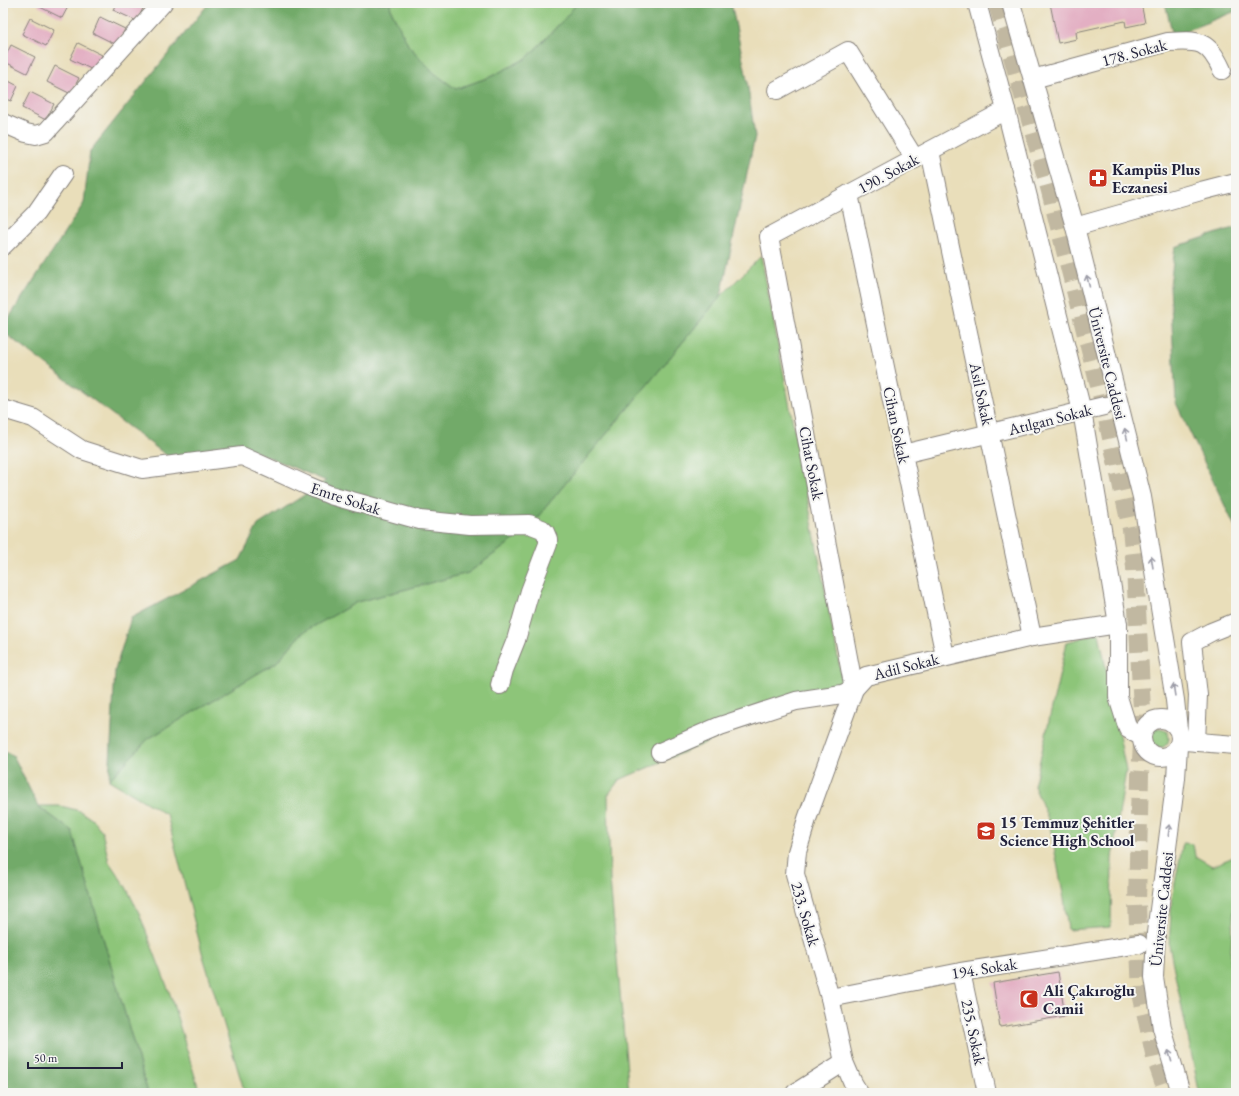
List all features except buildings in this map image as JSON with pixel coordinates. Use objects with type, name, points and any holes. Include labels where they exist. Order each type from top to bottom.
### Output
[{"type":"street","points":[[3,123],[26,133],[36,135],[46,132],[163,3]]},
{"type":"street","points":[[976,3],[1006,110],[1082,412],[1118,624],[1118,697],[1128,729],[1142,738]]},
{"type":"street","name":"Üniversite Caddesi","points":[[1011,3],[1075,228],[1142,497],[1175,700],[1183,740],[1176,778],[1156,933],[1154,977],[1162,1028],[1181,1093]]},
{"type":"street","name":"178. Sokak","points":[[1033,79],[1168,42],[1183,41],[1196,42],[1206,46],[1216,56],[1222,70]]},
{"type":"street","name":"Asil Sokak","points":[[777,90],[848,51],[922,155],[990,434],[1032,637]]},
{"type":"street","name":"190. Sokak","points":[[769,237],[1006,110]]},
{"type":"street","points":[[3,246],[36,213],[63,174]]},
{"type":"street","points":[[1075,228],[1236,182]]},
{"type":"street","name":"Cihan Sokak","points":[[849,194],[945,656]]},
{"type":"street","name":"Cihat Sokak","points":[[769,237],[854,689]]},
{"type":"street","name":"Atılgan Sokak","points":[[904,454],[1104,406]]},
{"type":"street","name":"Emre Sokak","points":[[3,409],[33,418],[82,450],[142,469],[242,456],[330,495],[420,520],[470,525],[529,524],[542,529],[548,539],[548,544],[530,591],[516,640],[504,670],[500,685]]},
{"type":"street","points":[[1183,740],[1169,720],[1156,719],[1146,726],[1143,731],[1142,744],[1145,750],[1156,757],[1169,756],[1174,752],[1183,740],[1198,695],[1192,642],[1211,632],[1236,622]]},
{"type":"street","name":"Adil Sokak","points":[[660,752],[720,726],[796,701],[842,694],[854,689],[866,676],[945,656],[1032,637],[1118,624]]},
{"type":"street","name":"233. Sokak","points":[[854,689],[807,819],[797,852],[795,874],[830,998],[844,1062],[859,1093]]},
{"type":"street","points":[[1183,740],[1236,744]]},
{"type":"street","name":"194. Sokak","points":[[830,998],[961,972],[1139,944]]},
{"type":"street","name":"235. Sokak","points":[[961,972],[987,1093]]},
{"type":"street","points":[[795,1093],[844,1062]]},
{"type":"green space","points":[[209,3],[390,3],[391,10],[408,45],[434,73],[456,89],[490,77],[527,58],[566,17],[577,3],[731,3],[746,74],[755,136],[721,296],[526,531],[468,573],[357,602],[302,633],[277,662],[148,739],[109,780],[115,670],[131,618],[240,560],[258,525],[326,481],[249,449],[170,458],[3,332],[3,327],[84,203],[90,151]]},
{"type":"green space","points":[[390,3],[577,3],[566,17],[527,58],[490,77],[456,89],[434,73],[408,45],[391,10]]},
{"type":"green space","points":[[1165,3],[1236,3],[1236,11],[1173,36]]},
{"type":"green space","points":[[1236,227],[1236,529],[1176,403],[1170,285],[1175,247]]},
{"type":"green space","points":[[761,256],[843,684],[619,780],[608,795],[610,880],[629,1093],[245,1093],[203,956],[167,815],[109,780],[148,739],[277,662],[302,633],[357,602],[468,573],[526,531],[721,296]]},
{"type":"green space","points":[[1099,633],[1126,771],[1112,858],[1111,927],[1068,930],[1064,899],[1049,821],[1034,786],[1067,642]]},
{"type":"green space","points":[[1155,728],[1163,728],[1169,734],[1169,742],[1163,748],[1155,748],[1149,742],[1149,734]]},
{"type":"green space","points":[[3,751],[13,755],[38,806],[72,831],[148,1093],[3,1093]]},
{"type":"green space","points":[[38,806],[61,806],[80,811],[93,820],[102,831],[109,862],[126,887],[139,913],[170,994],[200,1093],[148,1093],[72,831]]},
{"type":"green space","points":[[1183,843],[1193,844],[1195,856],[1212,866],[1236,856],[1236,879],[1230,963],[1236,977],[1236,1093],[1200,1093],[1198,1086],[1169,945],[1172,898]]},
{"type":"tunnel","points":[[997,3],[1050,191],[1104,406],[1131,529],[1135,567],[1143,731]]},
{"type":"tunnel","points":[[1142,744],[1137,903],[1141,993],[1155,1058],[1167,1093]]},
{"type":"place","name":"Kampüs Plus Eczanesi","points":[[1098,178]]},
{"type":"place","name":"15 Temmuz Şehitler Science High School","points":[[986,831]]},
{"type":"place","name":"Ali Çakıroğlu Camii","points":[[1029,999]]}]
